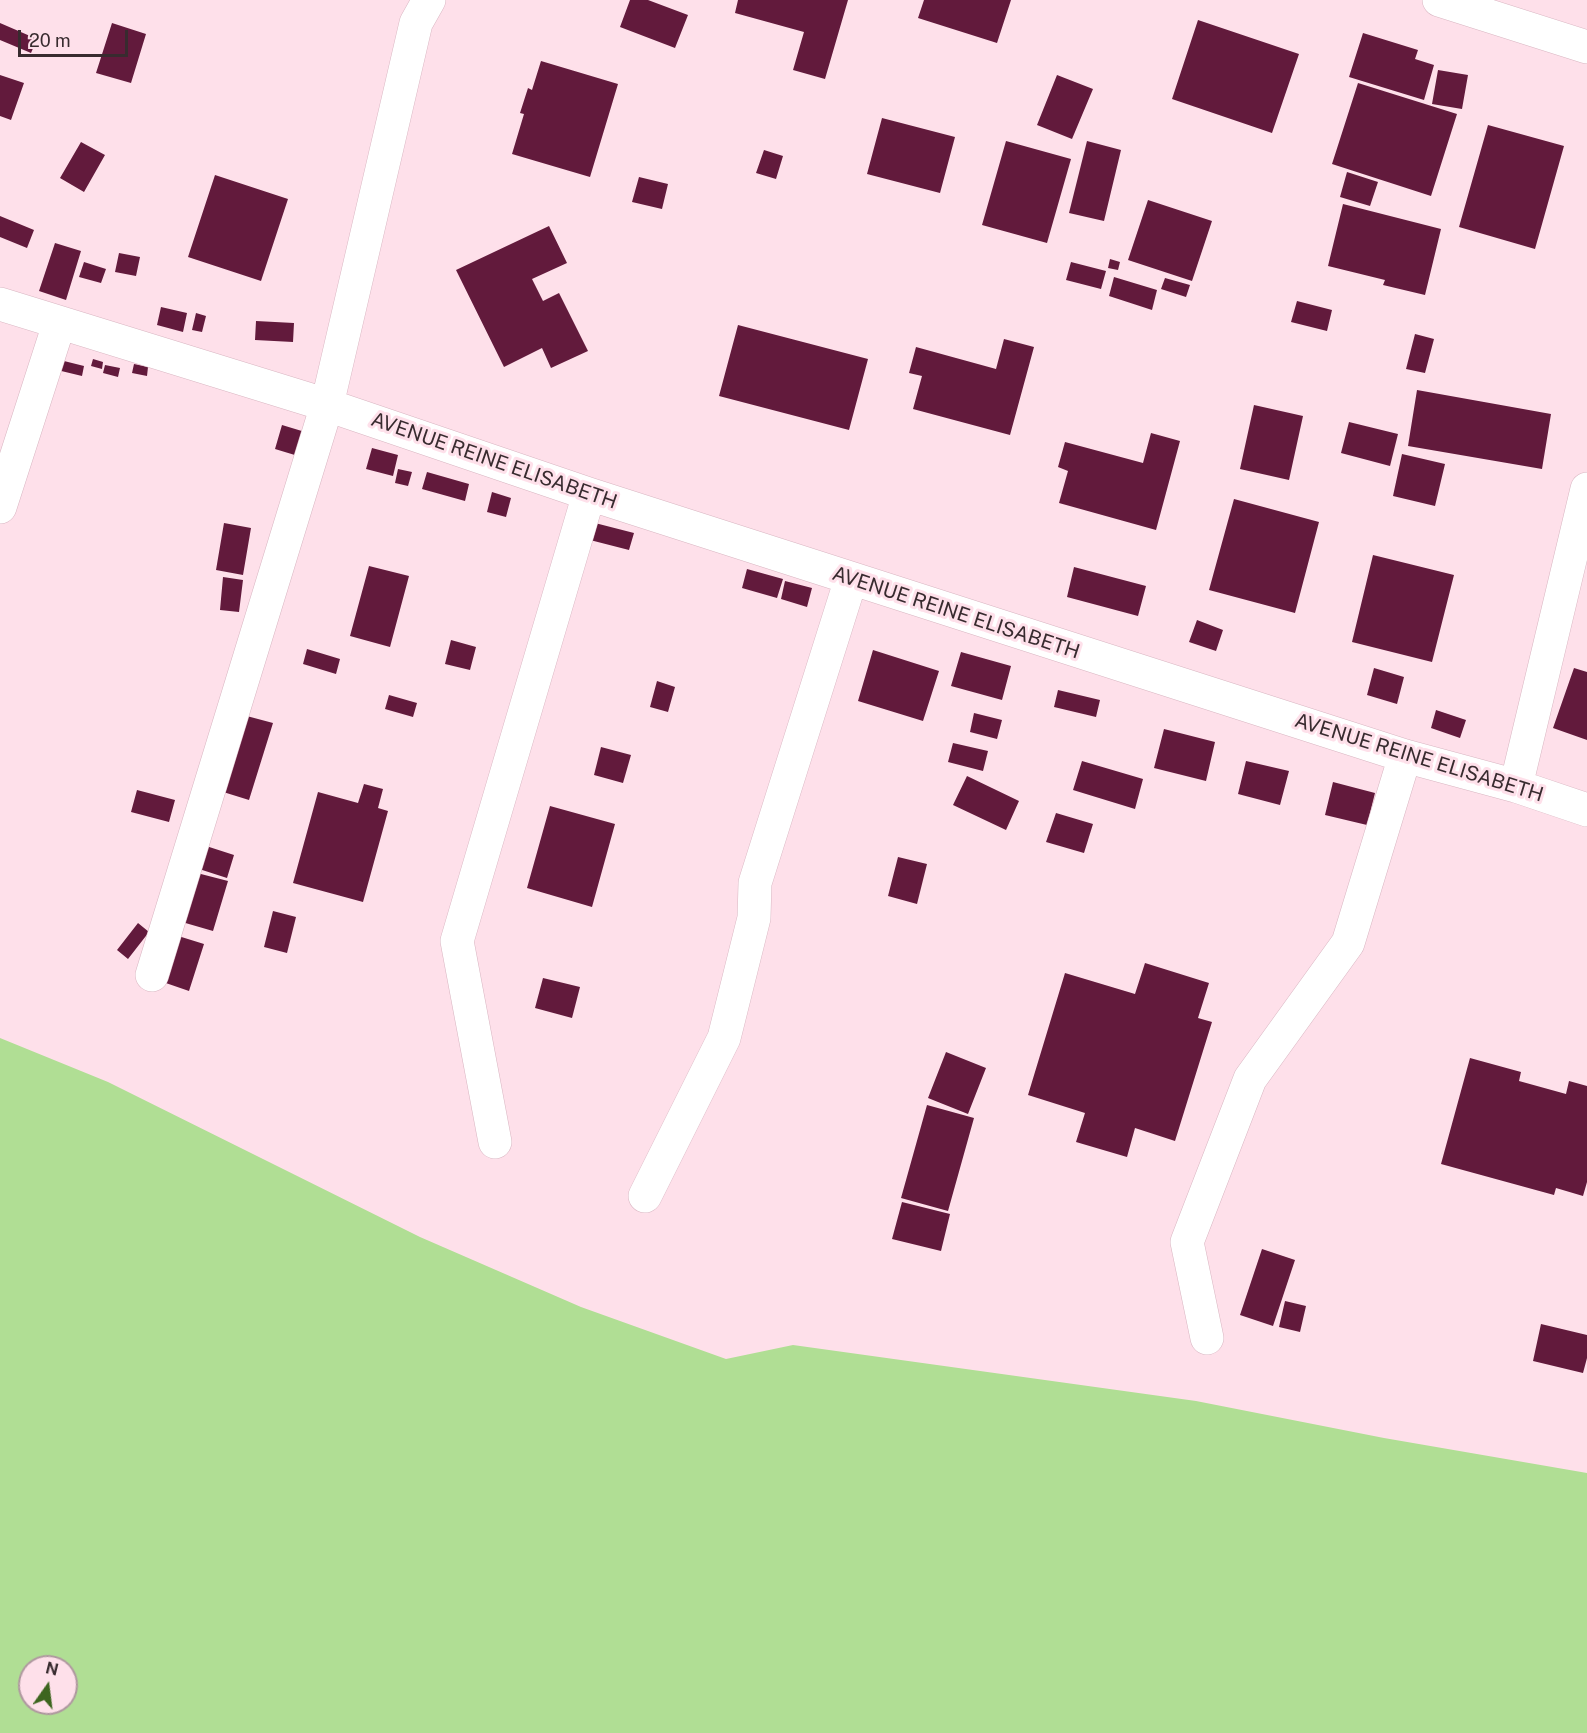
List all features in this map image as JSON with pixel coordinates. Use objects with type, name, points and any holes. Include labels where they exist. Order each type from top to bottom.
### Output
[{"type":"street","points":[[152,975],[327,405],[416,23],[429,0]]},
{"type":"street","points":[[1439,0],[1587,47]]},
{"type":"street","name":"AVENUE REINE ELISABETH","points":[[0,304],[327,405],[589,494],[1405,756],[1516,786],[1587,810]]},
{"type":"street","points":[[0,507],[59,324]]},
{"type":"street","points":[[1516,786],[1587,489]]},
{"type":"street","points":[[495,1142],[457,941],[589,494]]},
{"type":"street","points":[[645,1196],[724,1038],[754,918],[755,883],[851,579]]},
{"type":"street","points":[[1207,1338],[1187,1242],[1250,1079],[1348,943],[1405,756]]},
{"type":"shaded area","points":[[0,1038],[108,1082],[420,1237],[581,1307],[726,1359],[793,1345],[1196,1401],[1384,1438],[1587,1473],[1587,1733],[0,1733]]},
{"type":"building","points":[[630,0],[648,0],[688,15],[675,48],[620,27]]},
{"type":"building","points":[[738,0],[848,0],[825,79],[793,70],[804,32],[735,13]]},
{"type":"building","points":[[924,0],[1011,0],[997,43],[918,18]]},
{"type":"building","points":[[1198,20],[1299,54],[1272,133],[1172,99]]},
{"type":"building","points":[[0,23],[37,39],[31,53],[0,40]]},
{"type":"building","points":[[112,23],[146,34],[131,83],[96,73]]},
{"type":"building","points":[[1363,33],[1418,50],[1415,59],[1434,65],[1424,100],[1349,77]]},
{"type":"building","points":[[541,61],[618,84],[590,177],[512,154],[524,114],[520,113],[528,88],[532,90]]},
{"type":"building","points":[[1438,70],[1468,75],[1462,109],[1432,104]]},
{"type":"building","points":[[0,75],[24,83],[11,120],[0,116]]},
{"type":"building","points":[[1057,75],[1093,89],[1072,139],[1037,125]]},
{"type":"building","points":[[1358,83],[1457,114],[1431,196],[1332,164]]},
{"type":"building","points":[[882,118],[955,137],[940,193],[867,174]]},
{"type":"building","points":[[1488,125],[1564,146],[1535,249],[1459,227]]},
{"type":"building","points":[[1006,141],[1071,159],[1047,243],[982,225]]},
{"type":"building","points":[[1087,141],[1121,150],[1104,221],[1069,213]]},
{"type":"building","points":[[81,142],[105,155],[84,192],[60,178]]},
{"type":"building","points":[[764,150],[783,156],[776,179],[756,173]]},
{"type":"building","points":[[1347,172],[1378,182],[1370,206],[1340,197]]},
{"type":"building","points":[[215,175],[288,199],[261,281],[188,257]]},
{"type":"building","points":[[639,177],[668,184],[662,209],[632,202]]},
{"type":"building","points":[[1148,200],[1212,221],[1192,281],[1128,260]]},
{"type":"building","points":[[1343,204],[1441,229],[1425,295],[1383,285],[1385,280],[1328,266]]},
{"type":"building","points":[[0,216],[34,230],[27,248],[0,237]]},
{"type":"building","points":[[549,226],[567,263],[532,279],[543,301],[559,293],[588,351],[551,368],[542,348],[504,367],[456,270]]},
{"type":"building","points":[[55,243],[81,251],[66,300],[39,291]]},
{"type":"building","points":[[119,253],[140,257],[136,276],[115,272]]},
{"type":"building","points":[[1110,259],[1120,262],[1118,270],[1108,268]]},
{"type":"building","points":[[84,262],[106,269],[101,283],[79,277]]},
{"type":"building","points":[[1071,262],[1106,271],[1101,289],[1066,280]]},
{"type":"building","points":[[1114,277],[1157,290],[1152,310],[1109,296]]},
{"type":"building","points":[[1165,278],[1190,285],[1186,297],[1161,289]]},
{"type":"building","points":[[1297,301],[1332,310],[1327,331],[1291,322]]},
{"type":"building","points":[[161,307],[187,313],[183,332],[157,325]]},
{"type":"building","points":[[196,313],[206,316],[202,332],[192,330]]},
{"type":"building","points":[[256,321],[294,323],[293,342],[255,340]]},
{"type":"building","points":[[738,325],[868,359],[849,430],[719,396]]},
{"type":"building","points":[[1415,334],[1434,339],[1425,373],[1406,369]]},
{"type":"building","points":[[1004,339],[1034,347],[1010,435],[913,409],[922,376],[909,373],[916,347],[996,369]]},
{"type":"building","points":[[56,359],[84,366],[82,376],[53,369]]},
{"type":"building","points":[[93,359],[103,362],[102,369],[91,366]]},
{"type":"building","points":[[134,364],[148,367],[147,376],[132,373]]},
{"type":"building","points":[[105,365],[120,368],[118,377],[103,373]]},
{"type":"building","points":[[1417,390],[1551,414],[1542,469],[1408,446]]},
{"type":"building","points":[[1254,405],[1303,416],[1289,480],[1240,469]]},
{"type":"building","points":[[1349,422],[1398,434],[1390,466],[1341,453]]},
{"type":"building","points":[[282,425],[315,435],[308,459],[275,449]]},
{"type":"building","points":[[1151,433],[1180,441],[1156,530],[1059,503],[1068,471],[1058,467],[1065,442],[1143,463]]},
{"type":"building","points":[[372,448],[398,455],[393,476],[366,469]]},
{"type":"building","points":[[1402,454],[1445,464],[1435,506],[1393,496]]},
{"type":"building","points":[[398,469],[412,472],[408,486],[395,483]]},
{"type":"building","points":[[427,472],[469,484],[465,501],[422,489]]},
{"type":"building","points":[[492,492],[511,498],[506,517],[487,512]]},
{"type":"building","points":[[1234,499],[1319,522],[1295,613],[1209,590]]},
{"type":"building","points":[[224,523],[251,528],[243,575],[216,570]]},
{"type":"building","points":[[595,523],[634,533],[629,550],[590,540]]},
{"type":"building","points":[[1373,555],[1454,575],[1432,662],[1352,642]]},
{"type":"building","points":[[369,566],[409,576],[390,647],[350,636]]},
{"type":"building","points":[[1074,567],[1146,586],[1138,616],[1067,597]]},
{"type":"building","points":[[747,569],[783,579],[777,598],[742,588]]},
{"type":"building","points":[[223,577],[243,580],[239,612],[220,610]]},
{"type":"building","points":[[785,581],[812,588],[807,607],[781,599]]},
{"type":"building","points":[[1197,620],[1223,630],[1216,651],[1189,642]]},
{"type":"building","points":[[451,640],[476,647],[470,670],[445,664]]},
{"type":"building","points":[[307,649],[340,659],[336,674],[303,664]]},
{"type":"building","points":[[873,650],[939,671],[923,721],[858,701]]},
{"type":"building","points":[[961,652],[1011,666],[1002,700],[951,686]]},
{"type":"building","points":[[1374,668],[1404,677],[1397,704],[1367,695]]},
{"type":"building","points":[[1574,668],[1587,672],[1587,740],[1553,728]]},
{"type":"building","points":[[657,681],[675,687],[668,712],[650,707]]},
{"type":"building","points":[[1058,690],[1100,700],[1096,717],[1054,707]]},
{"type":"building","points":[[389,695],[417,703],[413,717],[385,709]]},
{"type":"building","points":[[1436,710],[1466,720],[1460,738],[1431,728]]},
{"type":"building","points":[[974,713],[1002,720],[997,739],[970,732]]},
{"type":"building","points":[[243,715],[273,723],[249,800],[220,791]]},
{"type":"building","points":[[1164,729],[1215,742],[1206,781],[1154,768]]},
{"type":"building","points":[[953,743],[988,751],[983,771],[948,762]]},
{"type":"building","points":[[601,747],[631,755],[623,783],[594,775]]},
{"type":"building","points":[[1082,761],[1143,779],[1135,809],[1073,790]]},
{"type":"building","points":[[1246,761],[1289,771],[1280,805],[1238,794]]},
{"type":"building","points":[[967,776],[1019,801],[1006,830],[953,805]]},
{"type":"building","points":[[1333,782],[1375,793],[1367,825],[1325,815]]},
{"type":"building","points":[[364,784],[383,789],[378,808],[388,811],[363,902],[293,883],[318,792],[358,803]]},
{"type":"building","points":[[137,790],[175,800],[169,822],[131,812]]},
{"type":"building","points":[[550,806],[615,824],[592,907],[527,888]]},
{"type":"building","points":[[1056,813],[1093,824],[1084,853],[1046,842]]},
{"type":"building","points":[[203,845],[234,855],[227,878],[196,868]]},
{"type":"building","points":[[898,857],[927,864],[917,904],[888,896]]},
{"type":"building","points":[[197,873],[228,881],[213,931],[182,922]]},
{"type":"building","points":[[273,911],[296,917],[287,953],[264,947]]},
{"type":"building","points":[[138,923],[149,932],[128,959],[117,950]]},
{"type":"building","points":[[175,935],[204,944],[189,991],[160,981]]},
{"type":"building","points":[[1145,963],[1209,983],[1198,1018],[1212,1022],[1175,1141],[1135,1128],[1127,1157],[1076,1142],[1085,1113],[1028,1095],[1065,973],[1135,994]]},
{"type":"building","points":[[543,978],[580,987],[572,1018],[535,1008]]},
{"type":"building","points":[[946,1052],[986,1068],[968,1114],[928,1098]]},
{"type":"building","points":[[1470,1058],[1521,1072],[1519,1081],[1566,1094],[1569,1081],[1587,1086],[1587,1182],[1583,1196],[1556,1188],[1554,1195],[1441,1164]]},
{"type":"building","points":[[927,1105],[974,1118],[948,1211],[901,1198]]},
{"type":"building","points":[[902,1202],[950,1214],[941,1251],[892,1239]]},
{"type":"building","points":[[1262,1249],[1295,1260],[1273,1326],[1240,1315]]},
{"type":"building","points":[[1285,1301],[1306,1306],[1300,1332],[1279,1327]]},
{"type":"building","points":[[1541,1324],[1587,1335],[1587,1358],[1583,1373],[1533,1361]]}]
